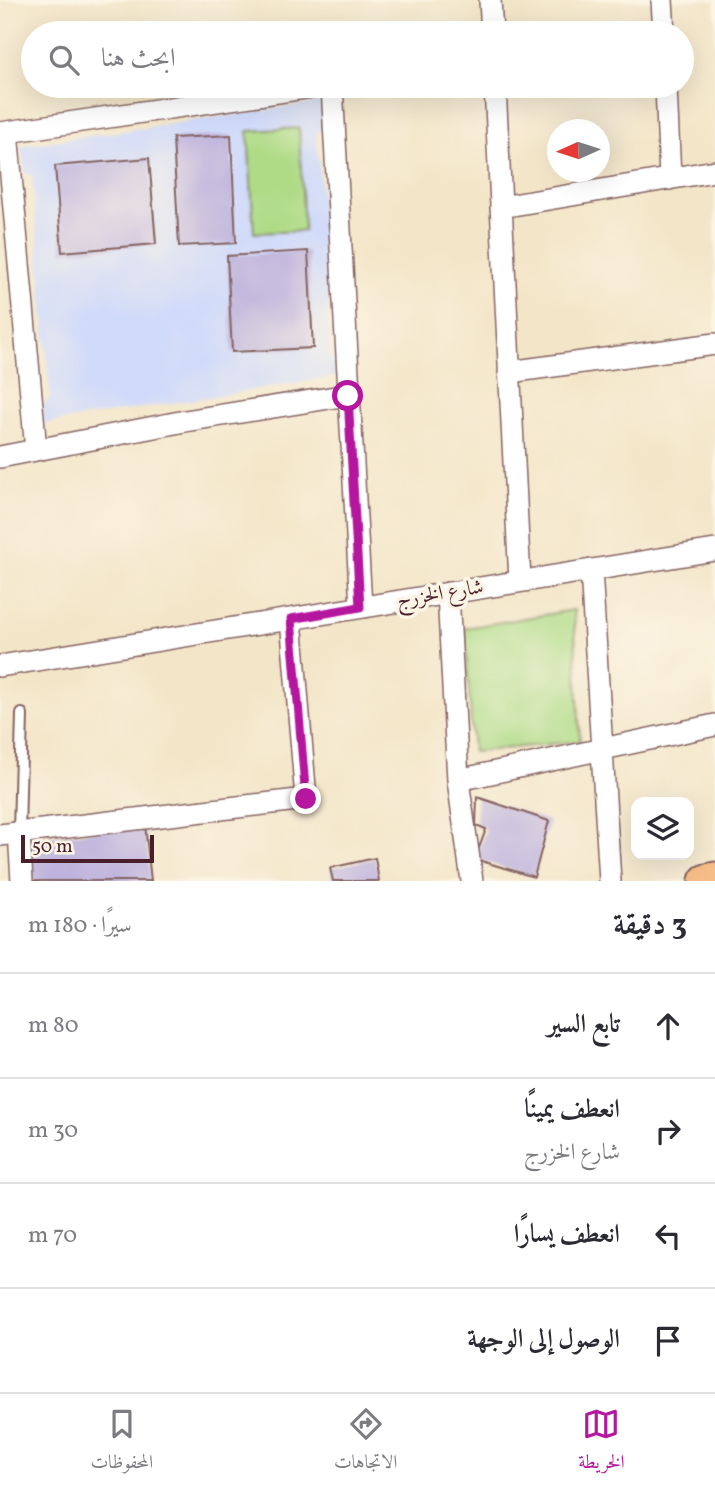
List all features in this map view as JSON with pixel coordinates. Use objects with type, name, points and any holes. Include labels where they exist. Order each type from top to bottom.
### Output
[{"type":"main road","points":[[706,881],[715,879]]},
{"type":"street","points":[[490,0],[491,21]]},
{"type":"street","points":[[662,0],[663,21]]},
{"type":"street","points":[[36,450],[4,133],[239,98]]},
{"type":"street","points":[[333,98],[360,607]]},
{"type":"street","points":[[496,98],[520,581]]},
{"type":"street","points":[[667,98],[670,178]]},
{"type":"street","points":[[501,207],[715,171]]},
{"type":"street","points":[[509,372],[715,344]]},
{"type":"street","points":[[0,457],[185,421],[348,396]]},
{"type":"street","name":"شارع الخزرج","points":[[0,666],[715,550]]},
{"type":"street","points":[[591,570],[610,881]]},
{"type":"street","points":[[448,593],[458,780],[472,881]]},
{"type":"street","points":[[22,881],[9,833],[306,799],[291,619]]},
{"type":"street","points":[[458,780],[715,725]]},
{"type":"lane","points":[[9,833],[22,714]]},
{"type":"shaded area","points":[[327,101],[327,127],[316,133],[327,260],[330,356],[336,360],[339,376],[43,424],[44,406],[50,396],[32,176],[25,173],[21,146]]},
{"type":"green space","points":[[299,128],[304,231],[254,233],[248,131]]},
{"type":"green space","points":[[574,610],[580,741],[473,752],[465,628]]},
{"type":"building","points":[[231,135],[236,243],[179,246],[173,138]]},
{"type":"building","points":[[149,158],[156,244],[62,252],[55,166]]},
{"type":"building","points":[[308,251],[313,348],[232,352],[227,256]]},
{"type":"building","points":[[477,797],[549,821],[534,877],[475,859],[486,829],[476,825]]},
{"type":"building","points":[[145,825],[151,881],[28,881],[24,839]]},
{"type":"building","points":[[375,858],[379,881],[333,881],[330,868]]},
{"type":"route","points":[[306,799],[291,619],[360,607],[348,396]]}]
